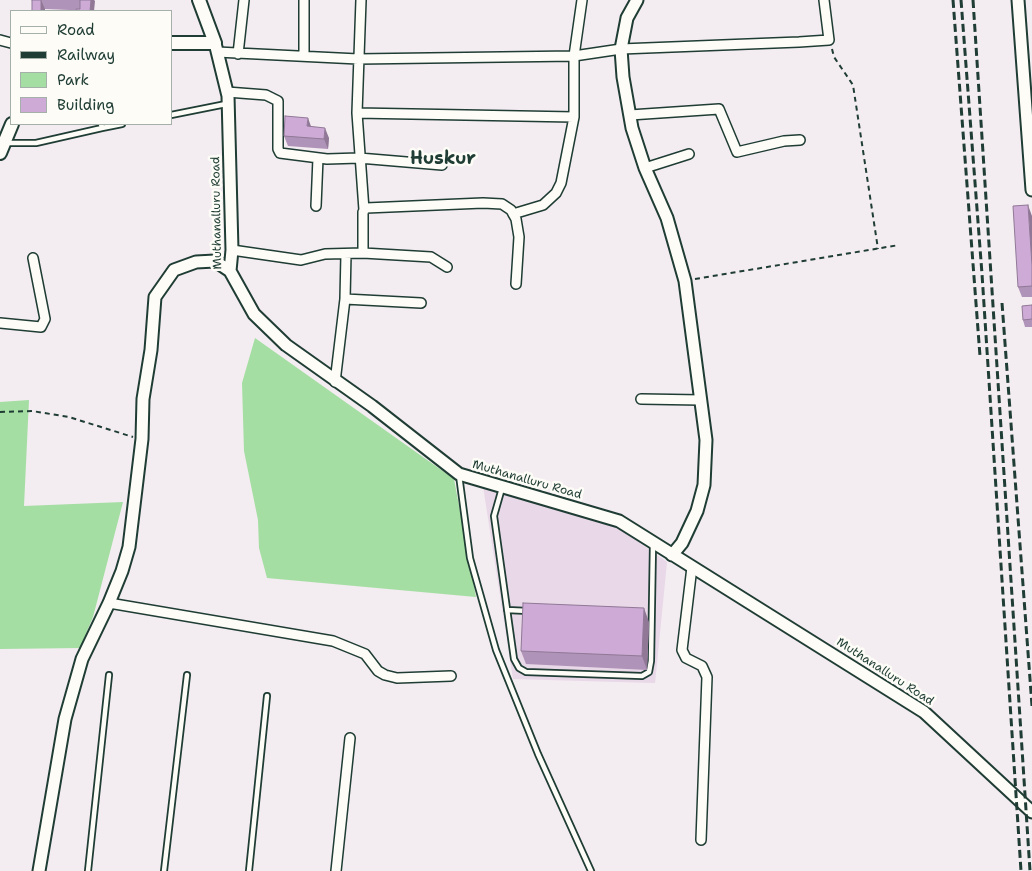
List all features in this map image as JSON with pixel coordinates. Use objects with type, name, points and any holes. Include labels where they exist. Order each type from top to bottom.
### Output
[{"type":"main road","points":[[172,43],[216,48],[199,0]]},
{"type":"main road","points":[[2,148],[12,125]]},
{"type":"street","points":[[238,54],[244,0]]},
{"type":"street","points":[[304,0],[304,56]]},
{"type":"street","points":[[361,0],[356,113],[364,210],[363,253]]},
{"type":"street","points":[[513,214],[543,206],[556,193],[561,183],[574,117],[574,56],[582,0]]},
{"type":"street","points":[[638,0],[627,18],[621,48],[623,77],[630,115],[645,168],[667,218],[685,281],[706,440],[704,486],[697,511],[682,543],[672,555]]},
{"type":"street","points":[[216,48],[238,54],[358,59],[574,56],[621,48],[829,40],[824,0]]},
{"type":"street","points":[[1018,0],[1032,190]]},
{"type":"street","name":"Muthanalluru Road","points":[[216,48],[228,98],[232,250],[230,271],[254,314],[286,345],[335,382],[372,406],[459,474],[619,521],[924,712],[1032,812]]},
{"type":"street","points":[[228,98],[252,93],[274,98],[279,106],[279,152],[318,158],[360,158],[442,165]]},
{"type":"street","points":[[630,115],[719,109],[737,152],[784,141],[800,140]]},
{"type":"street","points":[[356,113],[574,117]]},
{"type":"street","points":[[645,168],[689,154]]},
{"type":"street","points":[[316,206],[318,158]]},
{"type":"street","points":[[364,210],[483,203],[502,204],[516,219],[519,237],[516,284]]},
{"type":"street","points":[[232,250],[301,260],[325,254],[363,253],[431,257],[446,267]]},
{"type":"street","points":[[335,382],[345,300],[346,254]]},
{"type":"street","points":[[0,323],[41,327],[45,318],[33,258]]},
{"type":"street","points":[[39,871],[65,719],[82,659],[110,603],[129,547],[142,439],[143,399],[151,350],[155,297],[174,270],[196,262],[215,261],[230,271]]},
{"type":"street","points":[[345,300],[421,303]]},
{"type":"street","points":[[640,399],[701,400]]},
{"type":"street","points":[[692,567],[682,650],[686,658],[702,666],[707,678],[701,840]]},
{"type":"street","points":[[110,603],[333,641],[365,654],[378,671],[391,677],[451,676]]},
{"type":"street","points":[[336,871],[350,738]]},
{"type":"lane","points":[[172,115],[228,98]]},
{"type":"lane","points":[[2,148],[36,143],[102,126]]},
{"type":"lane","points":[[459,474],[470,558],[496,650],[538,754],[592,871]]},
{"type":"lane","points":[[502,486],[494,516],[514,659],[519,668],[526,672],[642,676],[649,672],[652,660],[653,543]]},
{"type":"lane","points":[[507,610],[536,611]]},
{"type":"lane","points":[[643,615],[652,615]]},
{"type":"lane","points":[[88,871],[109,675]]},
{"type":"lane","points":[[164,871],[187,675]]},
{"type":"lane","points":[[249,871],[267,696]]},
{"type":"path","points":[[829,40],[834,57],[853,85],[878,249]]},
{"type":"path","points":[[685,281],[898,246]]},
{"type":"path","points":[[0,412],[47,413],[142,439]]},
{"type":"shaded area","points":[[483,486],[617,527],[667,562],[655,683],[513,679]]},
{"type":"green space","points":[[255,338],[454,479],[476,597],[267,578],[259,548],[258,520],[244,451],[242,383]]},
{"type":"green space","points":[[29,400],[24,506],[123,502],[93,617],[80,648],[0,649],[0,402]]},
{"type":"building","points":[[32,0],[41,0],[41,10],[32,10]]},
{"type":"building","points":[[80,0],[91,0],[90,10],[76,10],[80,9]]},
{"type":"building","points":[[285,116],[308,118],[307,126],[325,128],[324,139],[284,136]]},
{"type":"building","points":[[1028,205],[1032,286],[1018,287],[1013,206]]},
{"type":"building","points":[[1032,305],[1032,319],[1023,320],[1022,306]]},
{"type":"building","points":[[523,603],[644,608],[642,656],[521,651]]},
{"type":"railway","points":[[953,0],[980,356]]},
{"type":"railway","points":[[961,0],[982,274],[1021,871]]},
{"type":"railway","points":[[973,0],[1030,871]]},
{"type":"railway","points":[[1002,303],[1032,706]]},
{"type":"district","name":"Huskur","points":[[443,159]]}]
